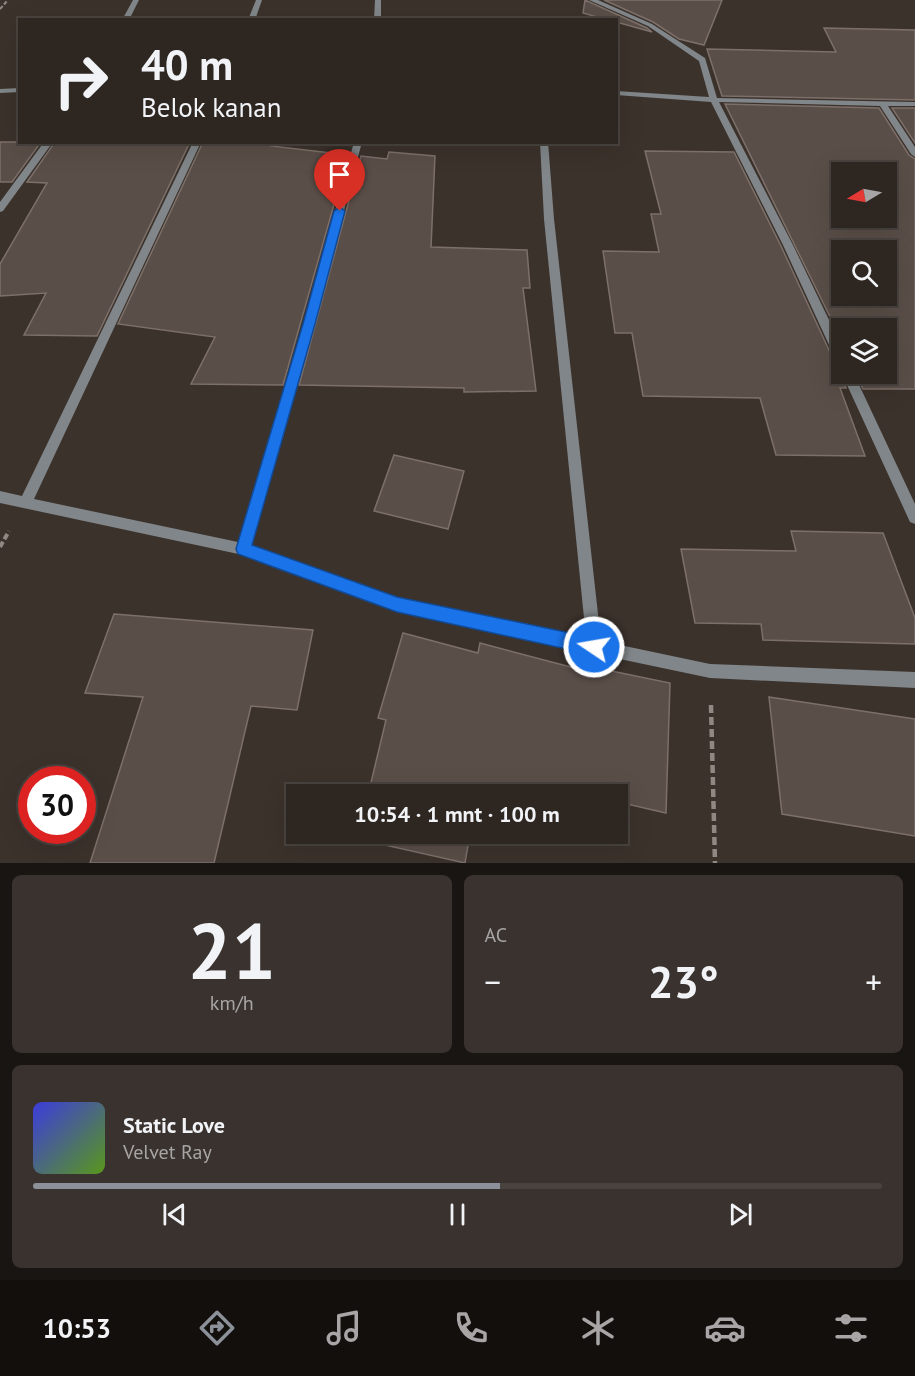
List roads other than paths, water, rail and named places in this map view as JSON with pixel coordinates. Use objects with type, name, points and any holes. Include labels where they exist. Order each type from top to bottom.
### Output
[{"type":"street","points":[[126,18],[136,0]]},
{"type":"street","points":[[252,18],[259,0]]},
{"type":"street","points":[[377,18],[378,0]]},
{"type":"street","points":[[592,0],[650,25],[702,60],[714,100],[788,244],[831,336]]},
{"type":"street","points":[[0,91],[18,90]]},
{"type":"street","points":[[618,93],[714,100],[915,104]]},
{"type":"street","points":[[883,104],[915,154]]},
{"type":"street","points":[[0,209],[48,144]]},
{"type":"street","points":[[26,502],[196,144]]},
{"type":"street","points":[[243,549],[309,324],[357,144]]},
{"type":"street","points":[[544,144],[549,219],[594,647]]},
{"type":"street","points":[[853,384],[915,518]]},
{"type":"street","points":[[0,497],[243,549],[397,605],[710,671],[915,680]]}]
